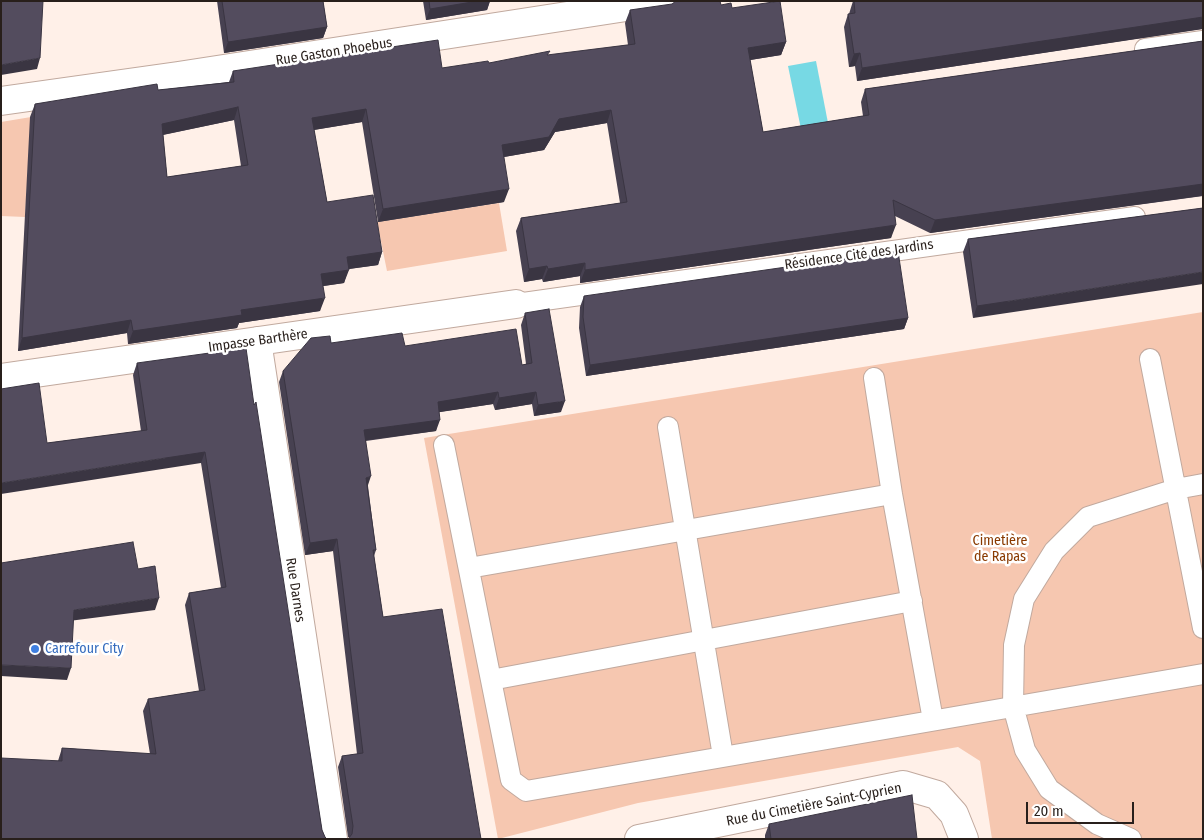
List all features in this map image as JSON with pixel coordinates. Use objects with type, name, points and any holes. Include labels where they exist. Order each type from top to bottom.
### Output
[{"type":"street","name":"Rue Gaston Phoebus","points":[[1,101],[178,76],[665,1]]},
{"type":"street","name":"Impasse Barthère","points":[[1,378],[516,304]]},
{"type":"street","name":"Rue Darnes","points":[[257,341],[333,839]]},
{"type":"street","name":"Rue du Cimetière Saint-Cyprien","points":[[639,839],[904,785],[937,795],[954,814],[964,839]]},
{"type":"lane","points":[[1125,52],[1203,41]]},
{"type":"lane","name":"Résidence Cité des Jardins","points":[[516,304],[1155,214]]},
{"type":"lane","points":[[1150,360],[1203,628]]},
{"type":"lane","points":[[874,378],[892,494],[933,720]]},
{"type":"lane","points":[[668,427],[723,756]]},
{"type":"lane","points":[[444,444],[511,780],[526,791],[1203,674]]},
{"type":"lane","points":[[1131,839],[1097,824],[1049,790],[1025,750],[1013,706],[1014,646],[1024,599],[1054,551],[1088,517],[1176,489],[1203,484]]},
{"type":"lane","points":[[469,568],[892,494]]},
{"type":"lane","points":[[491,680],[912,602]]},
{"type":"green space","points":[[31,117],[25,217],[1,216],[1,122]]},
{"type":"green space","points":[[499,203],[507,251],[387,271],[377,222]]},
{"type":"green space","name":"Cimetière de Rapas","points":[[1203,312],[1203,839],[992,839],[980,761],[958,747],[638,803],[498,839],[424,438]]},
{"type":"water","points":[[816,61],[828,123],[801,129],[788,66]]},
{"type":"building","points":[[1,1],[43,1],[40,58],[1,65]]},
{"type":"building","points":[[222,1],[323,1],[327,27],[228,42]]},
{"type":"building","points":[[429,1],[478,1],[430,9]]},
{"type":"building","points":[[676,1],[720,1],[721,5],[731,3],[732,8],[780,1],[786,42],[748,48],[763,132],[869,115],[865,89],[1203,41],[1203,184],[935,220],[893,200],[896,225],[585,270],[585,263],[548,269],[547,266],[529,269],[521,218],[627,202],[611,110],[559,119],[549,137],[502,145],[509,189],[383,209],[366,109],[312,118],[327,202],[373,195],[382,252],[347,257],[349,270],[321,274],[325,298],[241,310],[242,315],[133,331],[131,320],[22,338],[35,104],[157,84],[158,90],[234,82],[233,71],[438,40],[442,68],[488,61],[489,63],[550,51],[547,55],[635,44],[630,10],[672,4]],"holes":[[[238,107],[248,165],[167,177],[162,124]]]},
{"type":"building","points":[[854,1],[1203,1],[1203,17],[862,68],[860,53],[854,54],[848,14],[855,13]]},
{"type":"building","points":[[1203,208],[1203,272],[977,306],[968,239]]},
{"type":"building","points":[[898,251],[908,318],[590,365],[583,317],[584,296]]},
{"type":"building","points":[[549,309],[565,401],[538,405],[536,392],[499,398],[498,392],[438,402],[440,420],[364,430],[371,476],[366,478],[376,550],[373,550],[383,617],[442,609],[481,839],[348,839],[352,834],[353,826],[342,756],[363,753],[337,539],[310,543],[283,371],[311,338],[330,336],[331,343],[402,333],[405,346],[516,329],[522,365],[532,363],[525,313]]},
{"type":"building","points":[[246,348],[322,830],[327,839],[1,839],[1,758],[62,761],[62,748],[156,754],[148,699],[205,690],[189,593],[226,587],[205,452],[1,483],[1,389],[39,383],[47,443],[147,430],[137,363]]},
{"type":"building","points":[[133,542],[138,569],[155,566],[159,598],[74,610],[71,668],[1,665],[1,563]]},
{"type":"building","points":[[912,795],[917,839],[771,839],[769,824]]},
{"type":"place","name":"Carrefour City","points":[[35,649]]}]
